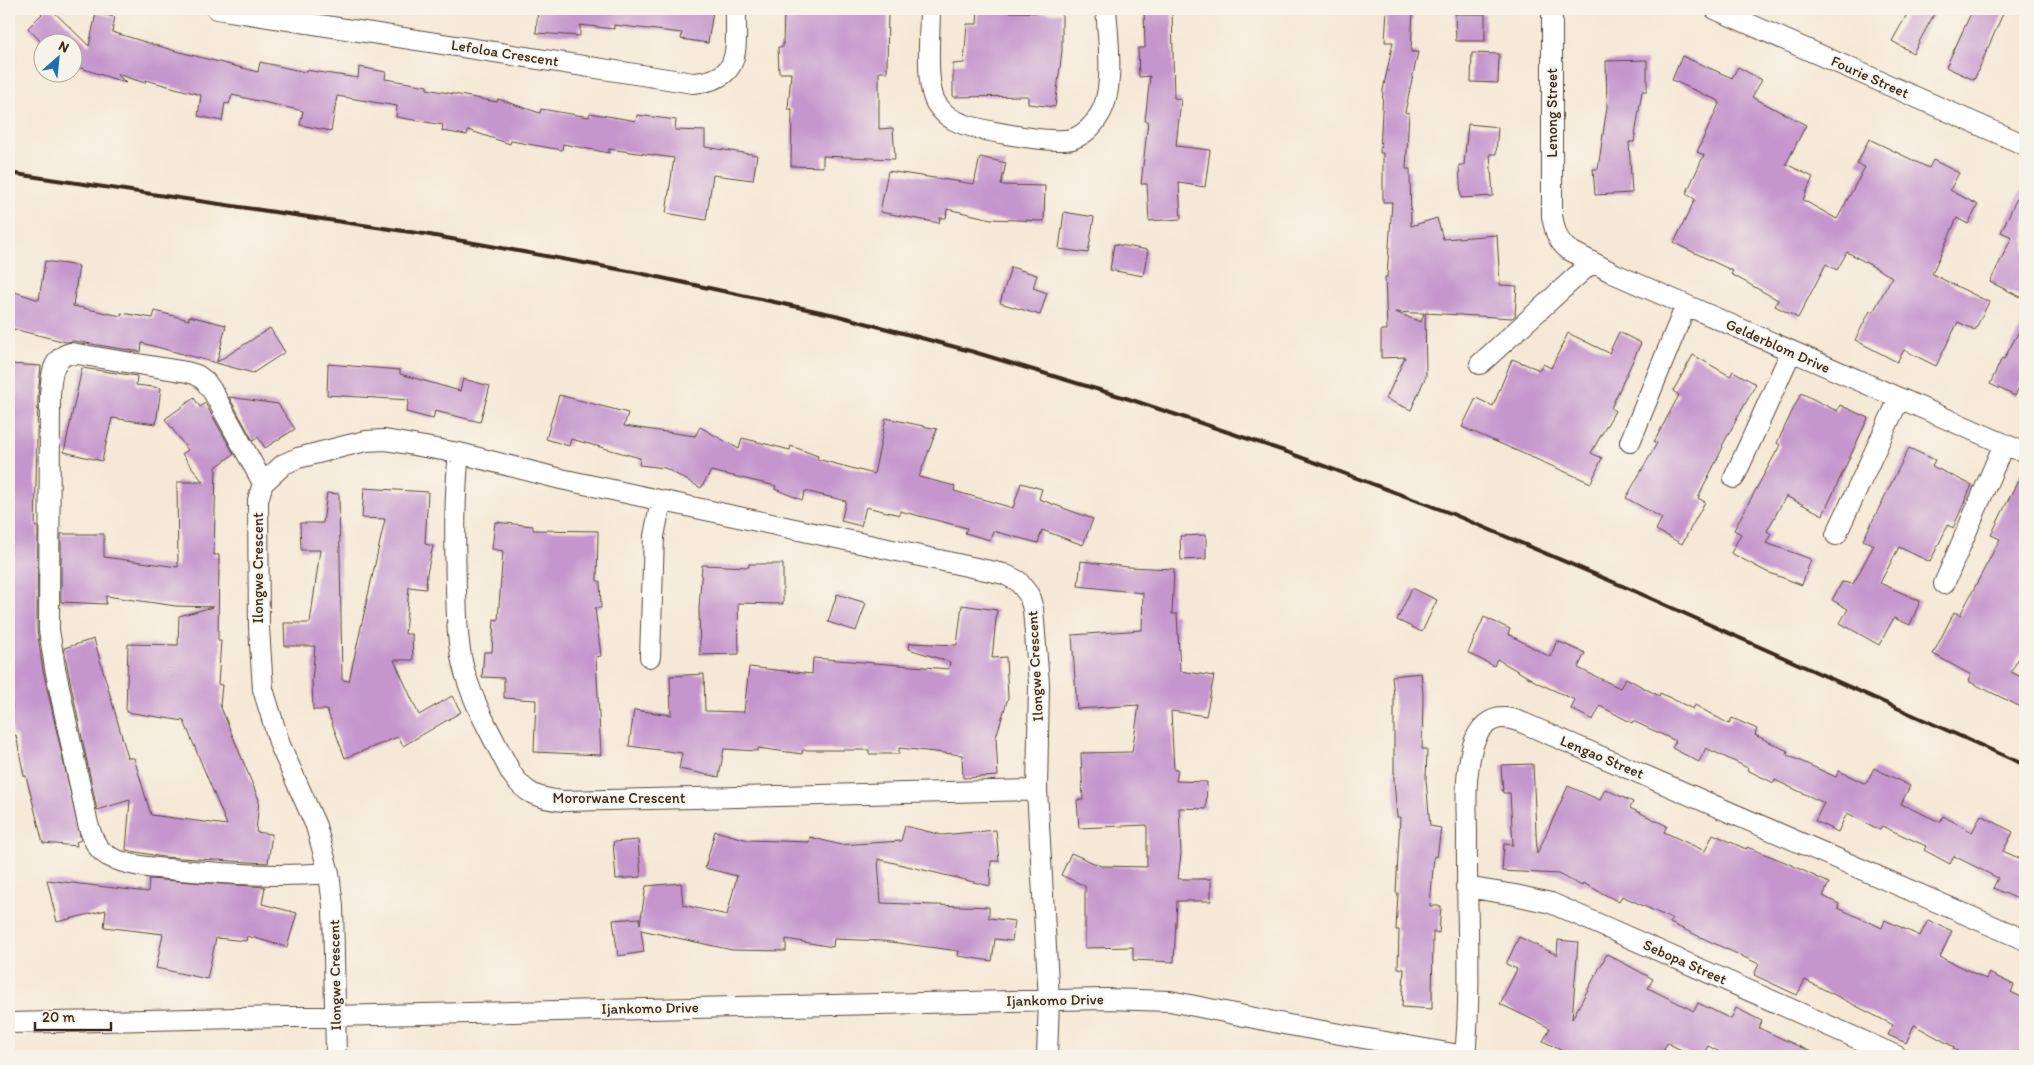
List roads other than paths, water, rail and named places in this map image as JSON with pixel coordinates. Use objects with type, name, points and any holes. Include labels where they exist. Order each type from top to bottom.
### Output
[{"type":"street","name":"Lefoloa Crescent","points":[[217,9],[693,83],[715,79],[729,69],[735,50],[736,9]]},
{"type":"street","points":[[930,9],[931,90],[943,113],[971,127],[1054,140],[1072,138],[1090,128],[1101,113],[1108,80],[1106,9]]},
{"type":"street","name":"Lenong Street","points":[[1552,9],[1552,216]]},
{"type":"street","name":"Fourie Street","points":[[1715,9],[2025,145]]},
{"type":"street","name":"Gelderblom Drive","points":[[1552,216],[1557,237],[1563,246],[1592,262],[1791,352],[2025,453]]},
{"type":"street","points":[[1480,364],[1592,262]]},
{"type":"street","points":[[1630,442],[1686,305]]},
{"type":"street","points":[[1734,478],[1791,352]]},
{"type":"street","points":[[263,484],[213,392],[205,381],[197,375],[171,368],[72,353],[65,355],[53,368],[50,396],[49,630],[55,668],[92,838],[98,848],[108,856],[150,867],[256,876],[329,873]]},
{"type":"street","points":[[1836,535],[1899,399]]},
{"type":"street","name":"Ilongwe Crescent","points":[[336,1056],[333,906],[329,873],[316,826],[280,745],[263,689],[259,628],[258,500],[263,484],[284,464],[298,458],[366,441],[385,440],[459,453],[561,479],[1004,574],[1018,581],[1029,595],[1033,609],[1039,684],[1038,790],[1049,1000],[1047,1056]]},
{"type":"street","points":[[1944,584],[2004,444]]},
{"type":"street","name":"Mororwane Crescent","points":[[459,453],[454,526],[457,615],[464,671],[471,691],[511,773],[520,785],[532,794],[563,801],[1038,790]]},
{"type":"street","points":[[650,657],[654,536],[661,501]]},
{"type":"street","name":"Lengao Street","points":[[1465,1056],[1469,1004],[1466,887],[1468,772],[1471,752],[1477,737],[1486,725],[1497,719],[1514,720],[1542,731],[2025,940]]},
{"type":"street","name":"Sebopa Street","points":[[1466,887],[1551,903],[1897,1056]]},
{"type":"street","name":"Ijankomo Drive","points":[[9,1023],[1105,999],[1170,1001],[1289,1025],[1465,1056]]},
{"type":"railway","points":[[9,173],[424,234],[634,272],[835,315],[974,352],[1129,399],[1287,452],[1450,513],[1632,590],[2025,765]]}]
